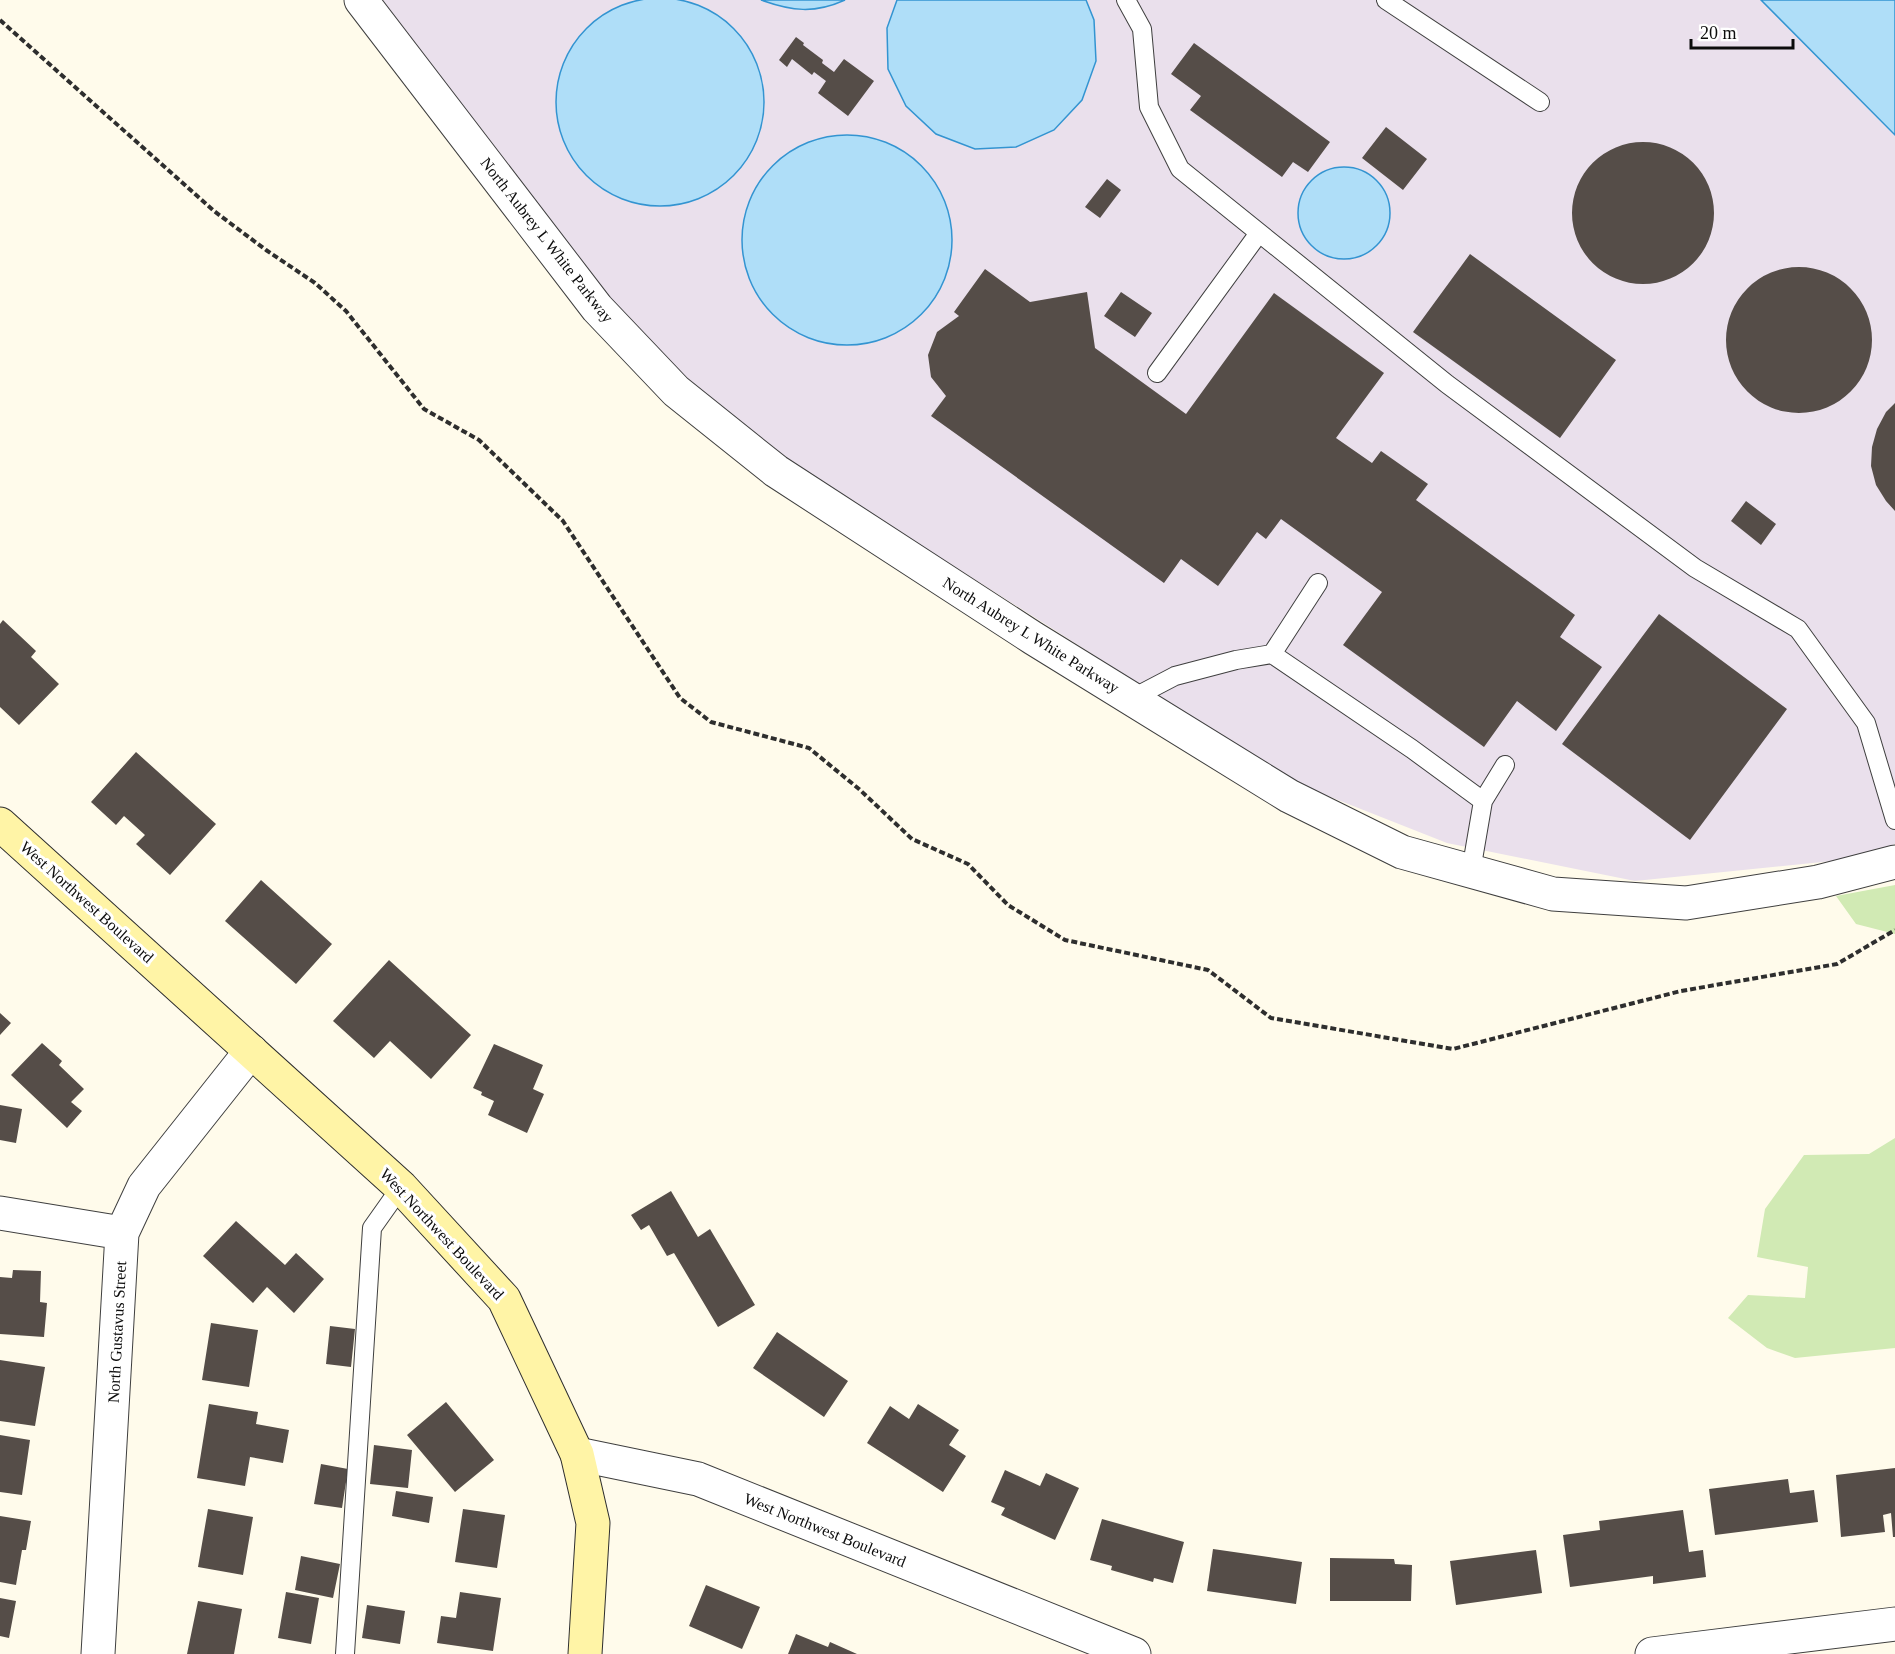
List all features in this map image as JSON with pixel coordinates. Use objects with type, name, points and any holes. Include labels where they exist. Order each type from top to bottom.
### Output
[{"type":"main road","name":"West Northwest Boulevard","points":[[0,824],[401,1187],[504,1299],[577,1454]]},
{"type":"main road","points":[[577,1454],[593,1523],[585,1654]]},
{"type":"street","name":"North Aubrey L White Parkway","points":[[361,0],[597,308],[676,391],[776,471],[1033,638],[1289,796],[1402,852],[1553,894],[1686,903],[1818,882],[1895,862]]},
{"type":"street","name":"North Gustavus Street","points":[[98,1654],[122,1233],[144,1186],[251,1051]]},
{"type":"street","points":[[0,1213],[122,1233]]},
{"type":"street","name":"West Northwest Boulevard","points":[[577,1454],[698,1479],[1134,1654]]},
{"type":"street","points":[[1652,1654],[1774,1647],[1895,1624]]},
{"type":"lane","points":[[1126,0],[1142,29],[1149,107],[1180,169],[1447,384],[1695,568],[1798,629],[1866,723],[1895,820]]},
{"type":"lane","points":[[1386,0],[1540,102]]},
{"type":"lane","points":[[1157,373],[1259,233]]},
{"type":"lane","points":[[1272,654],[1318,583]]},
{"type":"lane","points":[[1131,699],[1175,676],[1236,660],[1272,654],[1412,749],[1483,801]]},
{"type":"lane","points":[[1471,871],[1483,801],[1505,765]]},
{"type":"lane","points":[[345,1654],[372,1228],[401,1187]]},
{"type":"path","points":[[0,20],[214,211],[315,283],[346,311],[424,409],[479,440],[562,521],[680,698],[711,722],[809,748],[859,789],[912,839],[968,864],[1008,905],[1065,939],[1208,970],[1271,1018],[1452,1049],[1681,991],[1837,964],[1895,930]]},
{"type":"shaded area","points":[[377,0],[1761,0],[1895,135],[1895,844],[1862,858],[1635,881],[1447,843],[1295,783],[787,460],[666,363],[569,251]]},
{"type":"green space","points":[[1895,885],[1895,934],[1856,924],[1836,896]]},
{"type":"green space","points":[[1895,1138],[1895,1348],[1795,1358],[1767,1348],[1728,1318],[1748,1295],[1805,1298],[1808,1267],[1757,1257],[1765,1209],[1804,1155],[1869,1154]]},
{"type":"water","points":[[650,-2],[670,-2],[690,2],[709,10],[734,28],[756,62],[764,92],[760,132],[756,142],[734,176],[709,194],[690,202],[670,206],[650,206],[630,202],[611,194],[586,176],[568,151],[560,132],[556,112],[556,92],[560,72],[568,53],[586,28],[611,10],[630,2]]},
{"type":"water","points":[[761,0],[845,0],[813,9],[793,9]]},
{"type":"water","points":[[897,0],[1086,0],[1094,20],[1096,61],[1082,100],[1054,130],[1016,147],[975,149],[936,134],[906,106],[888,69],[887,28]]},
{"type":"water","points":[[1761,0],[1895,0],[1895,135]]},
{"type":"water","points":[[847,135],[867,137],[887,143],[905,153],[921,166],[934,182],[944,200],[950,220],[952,240],[950,260],[944,280],[934,298],[921,314],[905,327],[887,337],[867,343],[847,345],[827,343],[807,337],[789,327],[773,314],[760,298],[750,280],[744,260],[742,240],[744,220],[750,200],[760,182],[773,166],[789,153],[807,143],[827,137]]},
{"type":"water","points":[[1344,167],[1362,170],[1377,180],[1387,195],[1390,213],[1387,231],[1377,246],[1362,256],[1344,259],[1326,256],[1311,246],[1301,231],[1298,213],[1301,195],[1311,180],[1326,170]]},
{"type":"building","points":[[796,37],[834,72],[844,59],[874,81],[848,116],[818,93],[826,81],[814,72],[812,75],[792,59],[787,67],[779,60]]},
{"type":"building","points":[[1194,43],[1330,142],[1308,172],[1293,162],[1282,177],[1190,110],[1201,96],[1171,74]]},
{"type":"building","points":[[1386,127],[1427,159],[1403,190],[1362,158]]},
{"type":"building","points":[[1643,142],[1670,147],[1693,163],[1709,186],[1714,213],[1709,240],[1693,263],[1670,279],[1643,284],[1616,279],[1593,263],[1577,240],[1572,213],[1577,186],[1593,163],[1616,147]]},
{"type":"building","points":[[1107,179],[1121,190],[1100,218],[1085,207]]},
{"type":"building","points":[[1470,254],[1616,360],[1560,438],[1413,332]]},
{"type":"building","points":[[1799,267],[1813,268],[1827,273],[1840,279],[1851,288],[1860,299],[1866,312],[1871,326],[1871,354],[1866,368],[1860,381],[1851,392],[1840,401],[1827,407],[1813,412],[1799,413],[1785,412],[1771,407],[1758,401],[1747,392],[1738,381],[1732,368],[1727,354],[1726,340],[1727,326],[1732,312],[1738,299],[1747,288],[1758,279],[1771,273],[1785,268]]},
{"type":"building","points":[[985,269],[1030,302],[1087,292],[1095,348],[1186,414],[1274,293],[1384,373],[1336,438],[1372,463],[1381,451],[1428,484],[1416,500],[1575,615],[1560,637],[1602,667],[1556,731],[1517,701],[1484,747],[1343,645],[1382,592],[1281,519],[1266,539],[1257,532],[1218,586],[1181,559],[1164,583],[931,416],[946,396],[931,377],[928,355],[937,332],[959,316],[954,312]]},
{"type":"building","points":[[1121,292],[1152,313],[1135,337],[1104,316]]},
{"type":"building","points":[[1895,403],[1895,511],[1876,485],[1871,466],[1872,447],[1877,429],[1886,412]]},
{"type":"building","points":[[1746,501],[1776,524],[1761,545],[1731,521]]},
{"type":"building","points":[[1659,614],[1787,709],[1690,840],[1562,744]]},
{"type":"building","points":[[3,620],[36,651],[31,657],[59,684],[19,725],[0,707],[0,624]]},
{"type":"building","points":[[136,752],[216,824],[170,875],[136,844],[145,835],[124,816],[116,825],[91,802]]},
{"type":"building","points":[[261,880],[332,944],[296,984],[225,921]]},
{"type":"building","points":[[389,960],[471,1035],[431,1079],[390,1041],[374,1058],[333,1021]]},
{"type":"building","points":[[0,1013],[11,1023],[0,1035]]},
{"type":"building","points":[[42,1043],[62,1061],[59,1065],[84,1089],[71,1102],[82,1111],[67,1128],[11,1075]]},
{"type":"building","points":[[494,1044],[543,1065],[533,1089],[544,1094],[527,1133],[488,1115],[494,1101],[473,1088]]},
{"type":"building","points":[[0,1105],[22,1109],[16,1143],[0,1140]]},
{"type":"building","points":[[671,1191],[698,1237],[710,1229],[755,1305],[718,1327],[674,1253],[667,1256],[649,1225],[641,1230],[631,1215]]},
{"type":"building","points":[[236,1221],[285,1265],[296,1253],[324,1279],[294,1313],[267,1287],[253,1303],[203,1256]]},
{"type":"building","points":[[13,1270],[41,1271],[40,1302],[47,1303],[44,1337],[0,1334],[0,1277],[12,1278]]},
{"type":"building","points":[[211,1323],[258,1330],[249,1387],[202,1380]]},
{"type":"building","points":[[330,1326],[355,1329],[351,1367],[326,1364]]},
{"type":"building","points":[[777,1332],[848,1381],[824,1417],[753,1368]]},
{"type":"building","points":[[0,1360],[45,1367],[35,1426],[0,1421]]},
{"type":"building","points":[[446,1402],[494,1460],[455,1492],[407,1435]]},
{"type":"building","points":[[209,1404],[258,1412],[256,1424],[289,1430],[283,1463],[250,1457],[245,1486],[197,1478]]},
{"type":"building","points":[[918,1404],[959,1430],[949,1445],[966,1456],[943,1492],[867,1443],[890,1406],[909,1419]]},
{"type":"building","points":[[0,1435],[30,1440],[22,1495],[0,1492]]},
{"type":"building","points":[[374,1445],[412,1450],[408,1488],[370,1484]]},
{"type":"building","points":[[321,1464],[348,1469],[342,1508],[314,1504]]},
{"type":"building","points":[[1895,1468],[1895,1537],[1893,1537],[1891,1513],[1883,1515],[1885,1532],[1841,1537],[1836,1475]]},
{"type":"building","points":[[1005,1470],[1040,1486],[1046,1473],[1079,1488],[1055,1540],[1001,1515],[1005,1508],[991,1502]]},
{"type":"building","points":[[1788,1479],[1790,1493],[1814,1490],[1818,1522],[1715,1535],[1709,1489]]},
{"type":"building","points":[[396,1491],[433,1497],[429,1523],[392,1516]]},
{"type":"building","points":[[208,1509],[253,1517],[243,1575],[198,1567]]},
{"type":"building","points":[[463,1509],[505,1515],[497,1568],[455,1562]]},
{"type":"building","points":[[1683,1510],[1689,1552],[1703,1550],[1706,1577],[1653,1584],[1653,1576],[1570,1587],[1563,1535],[1600,1530],[1599,1521]]},
{"type":"building","points":[[0,1516],[31,1521],[26,1550],[22,1550],[16,1585],[0,1582]]},
{"type":"building","points":[[1102,1519],[1184,1542],[1173,1583],[1154,1578],[1153,1582],[1111,1570],[1112,1566],[1090,1560]]},
{"type":"building","points":[[1213,1549],[1302,1562],[1296,1604],[1207,1591]]},
{"type":"building","points":[[1536,1550],[1542,1593],[1456,1605],[1450,1561]]},
{"type":"building","points":[[301,1556],[340,1564],[333,1598],[295,1590]]},
{"type":"building","points":[[1330,1558],[1394,1559],[1395,1564],[1412,1565],[1411,1601],[1330,1601]]},
{"type":"building","points":[[706,1585],[760,1607],[742,1649],[689,1626]]},
{"type":"building","points":[[286,1592],[319,1598],[311,1644],[278,1638]]},
{"type":"building","points":[[460,1592],[501,1598],[493,1651],[437,1643],[441,1616],[456,1618]]},
{"type":"building","points":[[0,1598],[16,1601],[9,1638],[0,1636]]},
{"type":"building","points":[[198,1601],[242,1609],[234,1654],[187,1654]]},
{"type":"building","points":[[367,1605],[405,1611],[400,1644],[362,1638]]},
{"type":"building","points":[[796,1634],[828,1647],[830,1642],[857,1654],[788,1654]]}]
